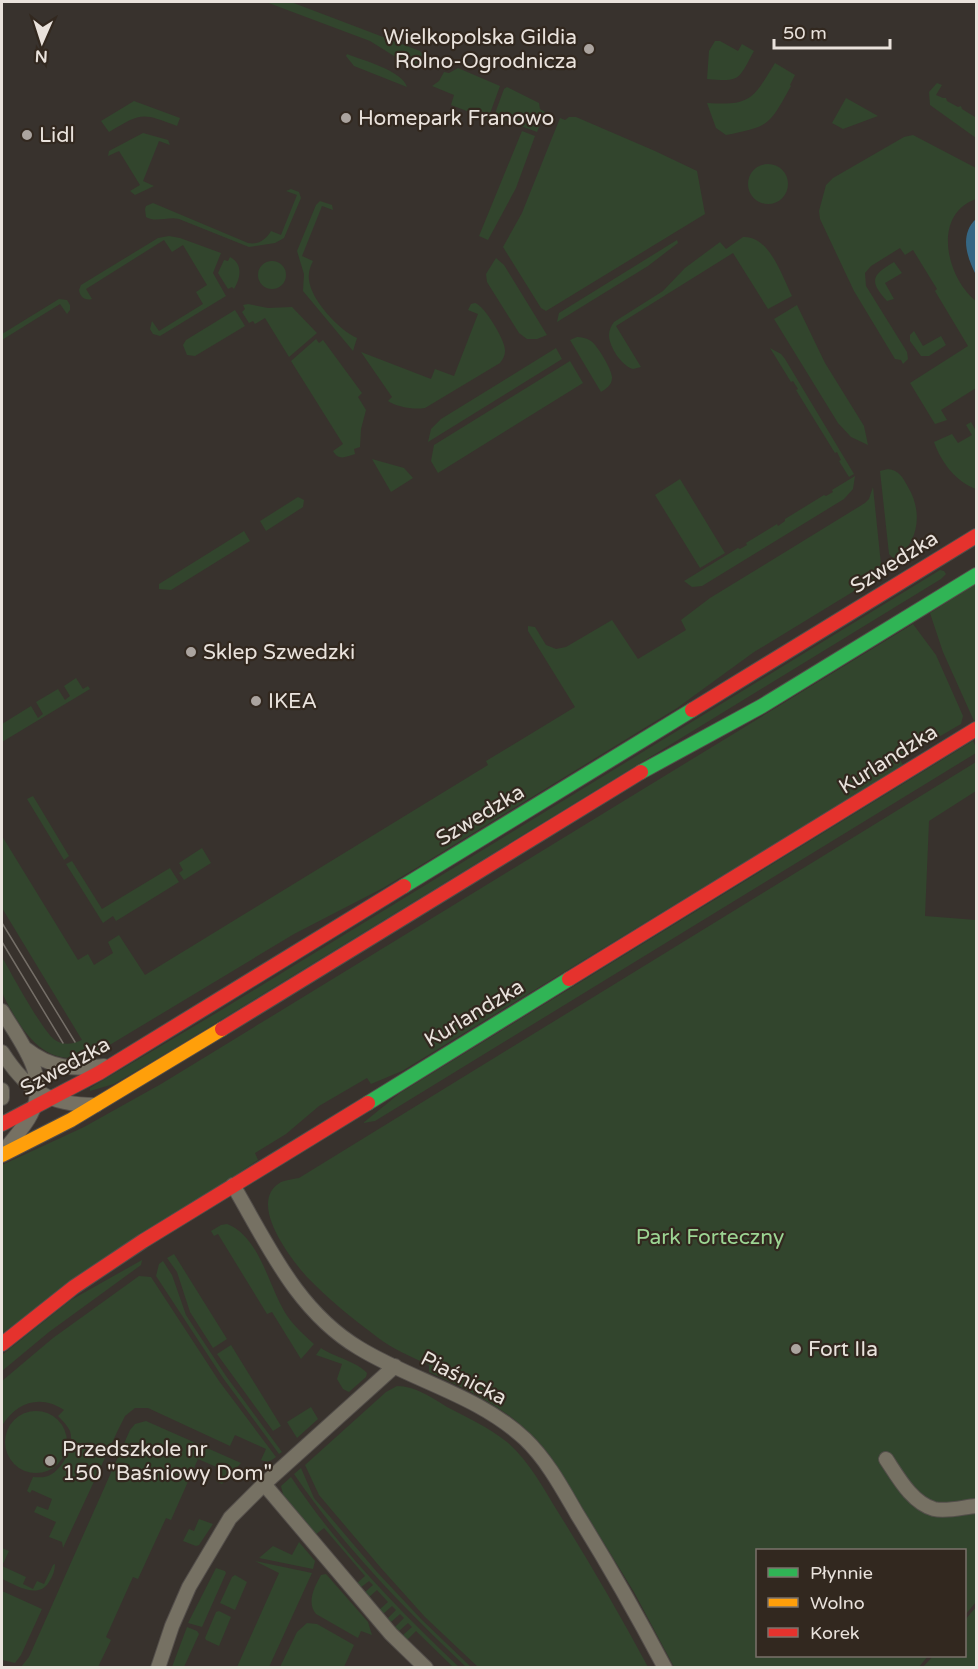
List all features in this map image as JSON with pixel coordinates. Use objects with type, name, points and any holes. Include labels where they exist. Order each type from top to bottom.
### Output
[{"type":"street","name":"Szwedzka","points":[[2,1124],[112,1065],[976,536]]},
{"type":"street","points":[[2,1155],[97,1105],[658,762],[762,706],[976,575]]},
{"type":"street","name":"Kurlandzka","points":[[2,1344],[39,1313],[100,1269],[233,1185],[976,729]]},
{"type":"street","points":[[2,1011],[32,1064],[38,1092],[34,1107],[24,1125],[2,1155]]},
{"type":"street","points":[[19,1039],[33,1054],[57,1066],[77,1069],[112,1065]]},
{"type":"street","points":[[2,1052],[20,1077],[38,1092],[51,1099],[78,1105],[97,1105]]},
{"type":"street","points":[[2,1090],[2,1098]]},
{"type":"street","name":"Piaśnicka","points":[[233,1185],[286,1276],[311,1310],[324,1323],[358,1348],[491,1412],[511,1426],[536,1451],[614,1574],[665,1668]]},
{"type":"street","points":[[158,1668],[172,1626],[189,1587],[230,1518],[264,1484],[395,1366]]},
{"type":"street","points":[[886,1459],[910,1494],[933,1509],[976,1506]]},
{"type":"street","points":[[264,1484],[391,1634],[426,1668]]},
{"type":"green space","points":[[266,2],[291,2],[420,51],[422,54],[420,59],[424,62],[414,64],[402,61],[370,41]]},
{"type":"green space","points":[[715,41],[720,41],[738,51],[742,44],[754,51],[737,77],[726,80],[707,79],[709,51]]},
{"type":"green space","points":[[347,54],[390,71],[404,81],[407,87],[354,66],[346,56]]},
{"type":"green space","points":[[775,63],[795,75],[773,116],[761,126],[726,135],[716,128],[707,103],[733,103],[749,98],[761,85]]},
{"type":"green space","points":[[458,68],[500,86],[488,119],[451,105],[454,95],[432,86],[439,81],[444,72],[449,73]]},
{"type":"green space","points":[[937,83],[942,85],[936,95],[946,98],[958,107],[961,106],[975,117],[976,115],[976,138],[930,105],[929,92]]},
{"type":"green space","points":[[507,87],[539,103],[540,109],[545,112],[537,132],[494,116],[504,89]]},
{"type":"green space","points":[[846,98],[878,116],[843,129],[832,123]]},
{"type":"green space","points":[[134,101],[180,118],[177,126],[156,118],[142,117],[128,121],[109,132],[101,121]]},
{"type":"green space","points":[[569,117],[576,117],[697,171],[705,214],[546,311],[541,308],[503,247],[522,213],[560,118],[565,120]]},
{"type":"green space","points":[[522,131],[535,136],[516,188],[488,240],[479,236]]},
{"type":"green space","points":[[143,133],[168,140],[170,145],[159,141],[143,181],[154,186],[135,195],[130,191],[140,185],[119,151],[108,156],[109,151]]},
{"type":"green space","points":[[913,135],[976,168],[976,199],[962,207],[953,219],[948,248],[957,278],[976,301],[976,388],[941,410],[947,420],[935,424],[910,383],[968,346],[935,291],[937,289],[913,250],[905,255],[900,248],[871,266],[865,273],[866,286],[907,352],[908,359],[903,364],[901,360],[895,359],[854,291],[820,219],[819,211],[826,185],[833,178],[904,137]]},
{"type":"green space","points":[[768,164],[776,165],[782,170],[787,176],[787,192],[782,198],[776,203],[768,204],[760,203],[754,198],[749,192],[748,184],[749,176],[754,170],[760,165]]},
{"type":"green space","points":[[291,189],[299,192],[301,198],[284,238],[275,243],[249,247],[179,219],[146,217],[146,206],[153,203],[248,243],[255,243],[267,237],[271,231],[281,235],[297,195],[286,191]]},
{"type":"green space","points":[[320,201],[332,205],[333,210],[322,206],[302,256],[313,261],[309,280],[320,305],[334,321],[357,338],[353,351],[303,291],[304,274],[297,251],[316,205]]},
{"type":"green space","points":[[169,236],[221,253],[213,273],[226,296],[160,336],[153,334],[150,329],[152,321],[159,331],[203,304],[196,292],[207,285],[183,245],[172,252],[164,240],[86,289],[92,299],[85,299],[80,295],[81,285],[158,238]]},
{"type":"green space","points":[[743,237],[752,238],[760,243],[774,258],[792,296],[768,309],[733,253],[616,326],[641,367],[633,369],[625,364],[614,350],[610,340],[609,331],[614,322],[663,291],[685,268],[720,242],[726,249]]},
{"type":"green space","points":[[677,240],[678,243],[648,266],[557,322],[559,313]]},
{"type":"green space","points":[[230,257],[237,263],[240,271],[234,289],[232,287],[228,289],[218,273],[224,260],[228,261]]},
{"type":"green space","points":[[496,258],[504,265],[547,335],[537,339],[527,339],[519,333],[487,282],[486,274]]},
{"type":"green space","points":[[272,261],[282,265],[286,275],[282,285],[272,289],[262,285],[258,275],[262,265]]},
{"type":"green space","points":[[894,262],[902,273],[885,283],[894,299],[887,301],[875,283],[878,274]]},
{"type":"green space","points":[[59,299],[67,300],[70,305],[67,314],[60,304],[2,340],[2,334]]},
{"type":"green space","points":[[475,303],[488,316],[502,339],[505,352],[500,363],[425,408],[406,408],[388,401],[392,397],[361,352],[431,379],[435,369],[454,376],[478,314],[468,310],[471,304]]},
{"type":"green space","points":[[243,305],[268,308],[292,307],[317,333],[289,357],[265,318],[255,324],[253,321],[249,323],[242,312],[245,309]]},
{"type":"green space","points":[[797,305],[825,363],[864,426],[868,445],[851,437],[838,423],[774,319]]},
{"type":"green space","points":[[235,310],[245,326],[195,356],[187,355],[183,345],[186,340]]},
{"type":"green space","points":[[914,331],[923,346],[941,336],[946,345],[929,356],[921,356],[910,341],[910,335]]},
{"type":"green space","points":[[577,337],[586,338],[594,343],[610,370],[611,383],[601,392],[570,340]]},
{"type":"green space","points":[[316,339],[319,343],[323,340],[362,393],[358,397],[366,410],[361,429],[360,447],[354,449],[355,454],[345,457],[338,456],[333,451],[343,444],[291,361]]},
{"type":"green space","points":[[556,348],[562,359],[428,442],[431,429],[441,419]]},
{"type":"green space","points":[[770,348],[785,359],[854,474],[849,477],[839,461],[841,460],[837,452],[835,453],[796,390],[798,389],[793,381],[791,382]]},
{"type":"green space","points":[[570,361],[583,383],[438,473],[431,461],[434,445]]},
{"type":"green space","points":[[971,422],[976,428],[976,489],[962,482],[950,470],[934,442],[952,434],[958,443],[972,435],[966,425]]},
{"type":"green space","points":[[372,459],[404,468],[413,478],[391,492]]},
{"type":"green space","points":[[888,469],[898,473],[904,481],[913,497],[917,516],[914,536],[903,553],[895,560],[889,554],[880,471]]},
{"type":"green space","points":[[855,476],[853,489],[844,499],[702,586],[692,587],[684,581],[738,548],[747,545],[746,543],[777,524],[778,526],[785,519],[833,492],[832,490]]},
{"type":"green space","points":[[680,479],[725,553],[700,568],[655,495]]},
{"type":"green space","points":[[873,487],[882,574],[754,652],[677,708],[383,888],[294,934],[98,1052],[84,1057],[59,1056],[38,1046],[21,1027],[2,990],[2,957],[27,1002],[50,1035],[58,1042],[65,1044],[82,1040],[2,908],[2,836],[78,960],[88,954],[94,965],[113,953],[108,942],[119,935],[145,975],[488,765],[486,761],[575,707],[528,631],[528,626],[535,627],[546,645],[556,649],[566,647],[612,620],[638,659],[686,630],[681,620],[710,598],[865,503]]},
{"type":"green space","points":[[298,497],[304,500],[303,507],[266,531],[260,521]]},
{"type":"green space","points":[[244,531],[250,541],[171,590],[159,589],[159,584]]},
{"type":"green space","points":[[940,570],[946,574],[941,579],[170,1051],[114,1084],[90,1091],[90,1088]]},
{"type":"green space","points":[[976,584],[976,720],[974,721],[943,652],[930,613]]},
{"type":"green space","points":[[913,624],[936,655],[963,716],[961,724],[918,747],[919,749],[900,760],[903,765],[402,1071],[371,1084],[367,1078],[319,1106],[286,1134],[255,1153],[258,1160],[2,1333],[2,1165],[84,1127],[161,1084]]},
{"type":"green space","points":[[76,678],[83,689],[88,686],[90,689],[2,742],[2,724],[31,706],[38,718],[43,714],[36,702],[58,689],[65,700],[70,696],[64,686]]},
{"type":"green space","points":[[973,741],[976,753],[375,1121],[363,1123],[400,1093]]},
{"type":"green space","name":"Park Forteczny","points":[[976,762],[976,791],[929,821],[925,916],[976,920],[976,1602],[966,1614],[966,1549],[756,1549],[756,1657],[927,1657],[918,1668],[674,1667],[634,1592],[551,1457],[525,1428],[481,1397],[429,1372],[429,1365],[383,1341],[323,1293],[300,1269],[275,1230],[268,1203],[271,1191],[281,1182],[299,1178]]},
{"type":"green space","points":[[33,796],[69,856],[64,860],[27,799]]},
{"type":"green space","points":[[202,848],[211,863],[184,880],[179,873],[183,870],[179,863]]},
{"type":"green space","points":[[72,861],[102,909],[170,868],[179,882],[116,921],[113,916],[103,923],[66,864]]},
{"type":"green space","points":[[227,1224],[248,1240],[263,1265],[281,1306],[297,1328],[314,1344],[301,1359],[272,1312],[267,1314],[218,1234],[214,1236],[211,1231]]},
{"type":"green space","points":[[174,1254],[227,1339],[213,1348],[190,1312],[177,1272],[167,1258]]},
{"type":"green space","points":[[142,1260],[141,1265],[49,1332],[2,1371],[2,1355],[71,1300]]},
{"type":"green space","points":[[163,1261],[172,1275],[186,1315],[226,1376],[282,1452],[279,1454],[223,1378],[156,1276],[159,1264]]},
{"type":"green space","points":[[139,1276],[151,1277],[219,1381],[276,1457],[263,1461],[261,1460],[266,1449],[235,1435],[230,1446],[148,1408],[135,1408],[125,1416],[63,1548],[62,1542],[49,1537],[56,1522],[34,1512],[37,1506],[48,1510],[52,1499],[32,1490],[30,1493],[27,1491],[33,1477],[44,1477],[53,1473],[62,1464],[69,1451],[70,1431],[58,1416],[64,1410],[47,1402],[30,1403],[14,1411],[2,1426],[2,1381],[53,1338]]},
{"type":"green space","points":[[231,1345],[281,1426],[273,1431],[217,1354]]},
{"type":"green space","points":[[321,1348],[363,1369],[367,1373],[366,1377],[349,1392],[343,1389],[337,1379],[342,1364],[316,1355]]},
{"type":"green space","points":[[397,1386],[424,1393],[485,1427],[507,1442],[522,1458],[582,1550],[648,1667],[478,1667],[425,1617],[381,1568],[319,1495],[305,1465],[386,1392]]},
{"type":"green space","points":[[311,1407],[318,1419],[297,1438],[287,1422]]},
{"type":"green space","points":[[36,1411],[48,1413],[58,1420],[65,1430],[67,1442],[65,1454],[58,1464],[48,1471],[36,1473],[24,1471],[14,1464],[7,1454],[5,1442],[7,1430],[14,1420],[24,1413]]},
{"type":"green space","points":[[146,1421],[241,1463],[222,1484],[216,1481],[221,1469],[198,1459],[171,1520],[166,1518],[138,1579],[133,1577],[106,1637],[111,1640],[98,1667],[21,1667],[29,1657],[130,1430],[135,1424]]},
{"type":"green space","points":[[301,1468],[314,1498],[377,1572],[471,1667],[466,1667],[420,1622],[353,1551],[294,1474]]},
{"type":"green space","points":[[291,1477],[348,1553],[413,1623],[459,1667],[453,1667],[416,1631],[407,1640],[403,1635],[412,1627],[408,1623],[399,1631],[395,1627],[404,1618],[400,1614],[391,1622],[387,1619],[396,1610],[392,1606],[383,1614],[379,1610],[388,1602],[377,1590],[368,1598],[364,1593],[373,1585],[369,1581],[360,1588],[356,1584],[365,1576],[324,1528],[315,1535],[284,1498],[281,1486]]},
{"type":"green space","points":[[199,1519],[213,1524],[199,1545],[183,1541],[189,1529],[194,1531]]},
{"type":"green space","points":[[299,1542],[315,1561],[313,1569],[259,1558],[273,1546],[292,1555]]},
{"type":"green space","points":[[2,1548],[9,1551],[2,1566]]},
{"type":"green space","points":[[255,1561],[312,1573],[269,1667],[237,1667],[279,1573]]},
{"type":"green space","points":[[55,1564],[54,1573],[49,1582],[39,1590],[33,1591],[2,1579],[2,1566],[26,1577],[23,1584],[33,1589],[37,1581],[44,1584]]},
{"type":"green space","points":[[216,1568],[226,1573],[202,1627],[188,1623]]},
{"type":"green space","points":[[326,1574],[368,1622],[372,1635],[361,1631],[358,1638],[316,1614],[312,1604],[312,1594],[321,1575]]},
{"type":"green space","points":[[235,1575],[247,1582],[235,1610],[220,1603]]},
{"type":"green space","points":[[2,1591],[42,1609],[15,1663],[2,1660]]},
{"type":"green space","points":[[976,1607],[976,1667],[923,1667],[932,1657],[966,1657],[966,1619]]},
{"type":"green space","points":[[219,1611],[231,1617],[219,1646],[205,1638],[216,1612]]},
{"type":"green space","points":[[307,1623],[317,1624],[354,1645],[344,1667],[280,1667],[297,1632]]},
{"type":"green space","points":[[187,1627],[199,1634],[184,1667],[172,1667]]},
{"type":"water","points":[[976,219],[976,275],[968,254],[966,239]]},
{"type":"tram line","points":[[2,923],[75,1042]]},
{"type":"tram line","points":[[2,942],[63,1043]]},
{"type":"traffic: fast","points":[[641,772],[762,706],[976,575]]},
{"type":"traffic: fast","points":[[404,886],[692,710]]},
{"type":"traffic: fast","points":[[368,1103],[569,979]]},
{"type":"traffic: slow","points":[[2,1155],[71,1120],[222,1029]]},
{"type":"traffic: jam","points":[[692,710],[976,536]]},
{"type":"traffic: jam","points":[[569,979],[976,729]]},
{"type":"traffic: jam","points":[[222,1029],[641,772]]},
{"type":"traffic: jam","points":[[2,1124],[99,1073],[404,886]]},
{"type":"traffic: jam","points":[[2,1344],[74,1287],[143,1241],[368,1103]]},
{"type":"place","name":"Wielkopolska Gildia Rolno-Ogrodnicza","points":[[589,49]]},
{"type":"place","name":"Homepark Franowo","points":[[346,118]]},
{"type":"place","name":"Lidl","points":[[27,135]]},
{"type":"place","name":"Sklep Szwedzki","points":[[191,652]]},
{"type":"place","name":"IKEA","points":[[256,701]]},
{"type":"place","name":"Fort IIa","points":[[796,1349]]},
{"type":"place","name":"Przedszkole nr 150 \"Baśniowy Dom\"","points":[[50,1461]]}]
